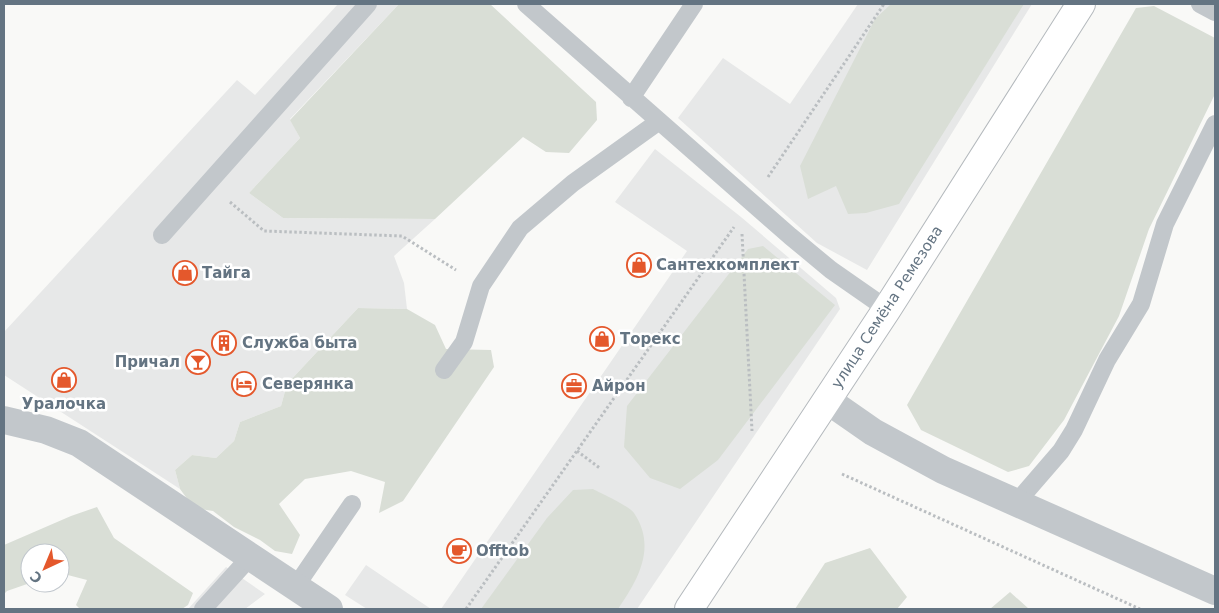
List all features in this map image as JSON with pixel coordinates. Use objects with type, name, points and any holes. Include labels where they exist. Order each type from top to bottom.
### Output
[{"type":"main road","name":"улица Семёна Ремезова","points":[[689,609],[827,400],[1082,4]]},
{"type":"street","points":[[827,400],[906,452],[1215,591]]},
{"type":"street","points":[[4,420],[46,430],[79,443],[328,609]]},
{"type":"lane","points":[[162,235],[368,4]]},
{"type":"lane","points":[[526,4],[658,122],[825,264],[886,309]]},
{"type":"lane","points":[[631,98],[694,4]]},
{"type":"lane","points":[[1200,4],[1215,12]]},
{"type":"lane","points":[[444,370],[464,342],[482,286],[520,228],[573,183],[658,122]]},
{"type":"lane","points":[[1016,503],[1066,444],[1107,360],[1141,304],[1165,224],[1215,124]]},
{"type":"lane","points":[[296,586],[352,504]]},
{"type":"lane","points":[[203,609],[251,556]]},
{"type":"path","points":[[765,182],[884,4]]},
{"type":"path","points":[[208,183],[264,231],[402,236],[482,286]]},
{"type":"path","points":[[466,609],[735,225]]},
{"type":"path","points":[[741,226],[752,431]]},
{"type":"path","points":[[577,451],[601,469]]},
{"type":"path","points":[[842,474],[1140,609]]},
{"type":"shaded area","points":[[338,4],[399,4],[290,119],[300,138],[249,193],[283,218],[435,219],[394,256],[404,283],[407,309],[358,308],[287,384],[281,406],[240,422],[234,441],[216,458],[192,455],[175,470],[180,489],[4,375],[4,332],[237,80],[255,95]]},
{"type":"shaded area","points":[[399,4],[490,4],[596,102],[597,120],[569,153],[546,152],[523,137],[435,219],[283,218],[249,193],[300,138],[290,120]]},
{"type":"shaded area","points":[[858,4],[1032,4],[867,270],[817,243],[678,118],[723,58],[790,104]]},
{"type":"shaded area","points":[[891,4],[1024,4],[899,204],[866,213],[848,214],[836,186],[808,199],[800,166],[875,19]]},
{"type":"shaded area","points":[[1154,6],[1215,38],[1215,94],[1149,229],[1119,316],[1064,420],[1029,466],[1008,472],[921,430],[907,405],[1136,8]]},
{"type":"shaded area","points":[[655,149],[741,217],[836,298],[840,309],[637,609],[441,609],[687,251],[615,202]]},
{"type":"shaded area","points":[[763,246],[835,305],[718,460],[680,489],[650,478],[624,447],[627,406],[748,249]]},
{"type":"shaded area","points":[[358,308],[407,309],[435,325],[446,349],[491,350],[494,367],[403,501],[379,513],[385,482],[351,471],[305,479],[279,504],[300,535],[292,554],[275,551],[260,540],[234,527],[213,511],[194,508],[180,489],[175,470],[192,455],[216,458],[234,441],[240,422],[281,406],[287,384]]},
{"type":"shaded area","points":[[593,489],[631,510],[641,526],[644,538],[644,551],[638,575],[618,609],[481,609],[547,518],[573,490]]},
{"type":"shaded area","points":[[97,507],[114,538],[193,593],[188,605],[182,609],[80,609],[76,605],[87,580],[70,576],[70,543],[20,543],[20,586],[4,594],[4,545],[71,516]]},
{"type":"shaded area","points":[[870,548],[907,597],[897,609],[795,609],[825,563]]},
{"type":"shaded area","points":[[366,565],[431,609],[367,609],[345,595]]},
{"type":"shaded area","points":[[226,567],[265,594],[245,609],[188,609]]},
{"type":"shaded area","points":[[1010,592],[1029,609],[990,609]]},
{"type":"place","name":"Сантехкомплект","points":[[639,265]]},
{"type":"place","name":"Тайга","points":[[185,273]]},
{"type":"place","name":"Торекс","points":[[602,339]]},
{"type":"place","name":"Служба быта","points":[[224,343]]},
{"type":"place","name":"Причал","points":[[198,362]]},
{"type":"place","name":"Уралочка","points":[[64,380]]},
{"type":"place","name":"Северянка","points":[[244,384]]},
{"type":"place","name":"Айрон","points":[[574,386]]},
{"type":"place","name":"Offtob","points":[[459,551]]}]
